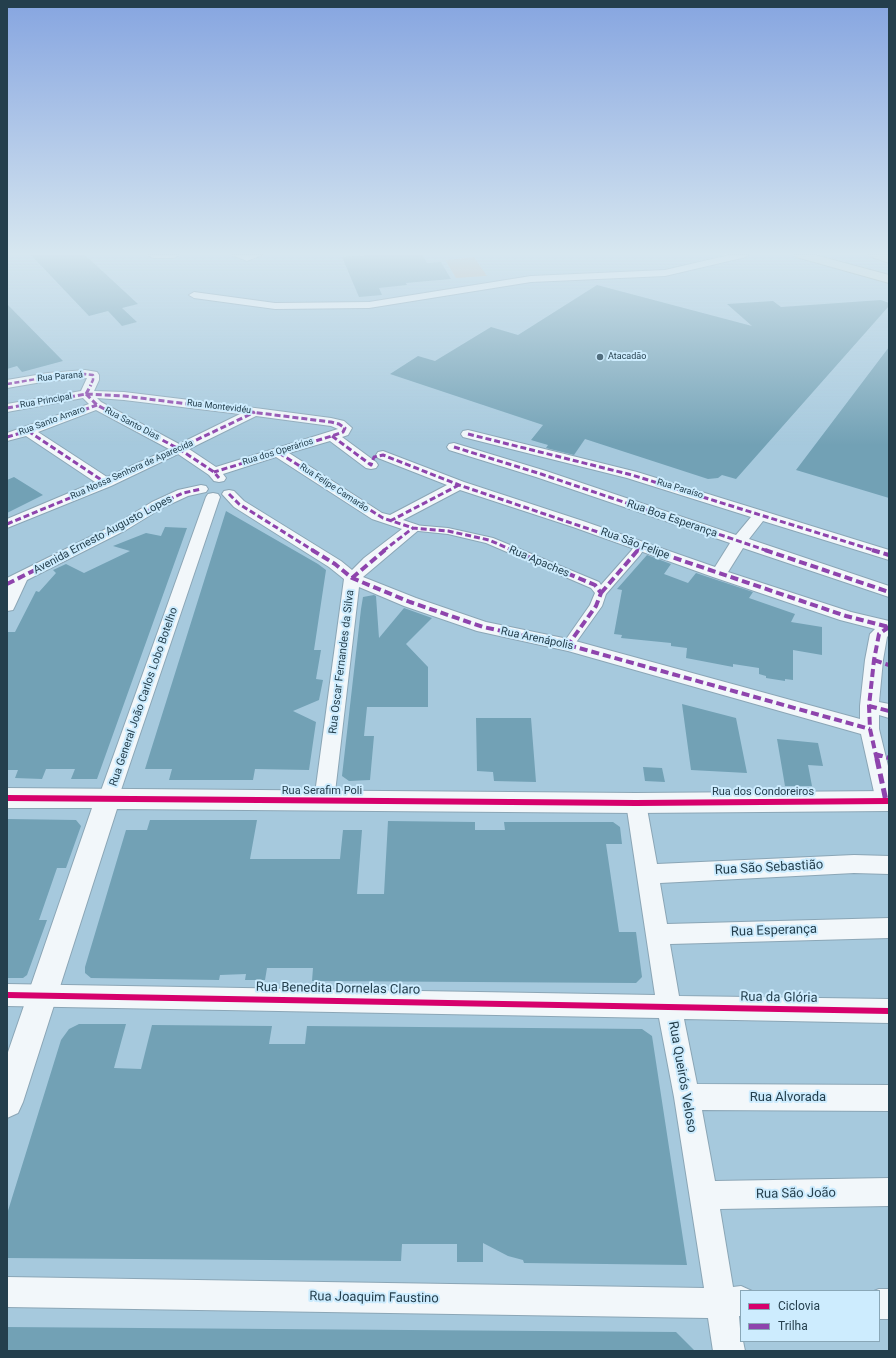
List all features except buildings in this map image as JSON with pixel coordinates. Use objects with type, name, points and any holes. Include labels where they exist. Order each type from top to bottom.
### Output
[{"type":"street","name":"Rua Paraná","points":[[7,384],[48,377],[85,374],[93,375],[93,380],[86,394]]},
{"type":"street","name":"Rua Santo Dias","points":[[86,394],[97,405],[179,449],[221,485]]},
{"type":"street","name":"Rua Principal","points":[[7,408],[86,394]]},
{"type":"street","name":"Rua Montevidéu","points":[[86,394],[152,398],[339,424],[346,428],[337,434]]},
{"type":"street","name":"Rua Santo Amaro","points":[[7,437],[28,431],[97,405]]},
{"type":"street","name":"Rua Nossa Senhora de Aparecida","points":[[7,524],[106,483],[255,412]]},
{"type":"street","points":[[28,431],[106,483]]},
{"type":"street","points":[[337,434],[371,465]]},
{"type":"street","name":"Rua dos Operários","points":[[221,485],[279,453],[337,434]]},
{"type":"street","name":"Rua Paraíso","points":[[468,434],[632,475],[889,555]]},
{"type":"street","name":"Rua Boa Esperança","points":[[454,447],[541,474],[889,592]]},
{"type":"street","name":"Rua Felipe Camarão","points":[[279,453],[377,516],[413,528]]},
{"type":"street","name":"Rua São Felipe","points":[[383,455],[459,485],[720,574],[846,616],[889,627]]},
{"type":"street","name":"Rua Arenápolis","points":[[221,485],[239,504],[335,564],[352,578],[410,602],[480,626],[568,645],[870,729]]},
{"type":"street","name":"Avenida Ernesto Augusto Lopes","points":[[13,582],[121,527],[157,505],[183,493],[221,485]]},
{"type":"street","name":"Rua General João Carlos Lobo Botelho","points":[[7,1102],[108,799],[221,485]]},
{"type":"street","points":[[390,521],[459,485]]},
{"type":"street","points":[[720,574],[739,542],[761,514]]},
{"type":"street","name":"Rua Oscar Fernandes da Silva","points":[[324,800],[352,578],[370,561],[413,528]]},
{"type":"street","name":"Rua Apaches","points":[[413,528],[448,531],[489,540],[594,585],[601,593]]},
{"type":"street","points":[[568,645],[596,606],[601,593],[636,553],[640,546]]},
{"type":"street","points":[[7,606],[13,582]]},
{"type":"street","points":[[887,801],[882,756],[870,729],[869,706],[881,662],[879,634],[889,627]]},
{"type":"street","points":[[869,706],[889,711]]},
{"type":"street","name":"Rua Serafim Poli","points":[[7,798],[636,803]]},
{"type":"street","name":"Rua dos Condoreiros","points":[[636,803],[887,801]]},
{"type":"street","name":"Rua Queirós Veloso","points":[[636,803],[670,1007],[704,1196],[730,1302],[729,1351]]},
{"type":"street","name":"Rua São Sebastião","points":[[648,874],[854,864],[889,865]]},
{"type":"street","name":"Rua Esperança","points":[[659,934],[889,928]]},
{"type":"street","name":"Rua Benedita Dornelas Claro","points":[[7,995],[44,994],[670,1007]]},
{"type":"street","name":"Rua da Glória","points":[[670,1007],[889,1011]]},
{"type":"street","name":"Rua Alvorada","points":[[686,1097],[889,1098]]},
{"type":"street","name":"Rua São João","points":[[704,1196],[889,1192]]},
{"type":"street","name":"Rua Joaquim Faustino","points":[[7,1292],[730,1302]]},
{"type":"marked path","points":[[7,384],[48,377],[85,374],[93,375],[93,380],[86,394]]},
{"type":"marked path","points":[[86,394],[97,405],[179,449],[214,472],[219,478]]},
{"type":"marked path","points":[[7,408],[86,394],[124,396],[331,422],[339,424],[345,428],[343,432],[332,436],[214,472]]},
{"type":"marked path","points":[[7,437],[28,431],[97,405]]},
{"type":"marked path","points":[[7,524],[106,483],[255,412]]},
{"type":"marked path","points":[[28,431],[106,483]]},
{"type":"marked path","points":[[468,434],[632,475],[889,555]]},
{"type":"marked path","points":[[332,436],[371,465],[374,457],[383,455],[459,485],[578,524],[719,574],[846,616],[889,627]]},
{"type":"marked path","points":[[454,447],[541,474],[889,592]]},
{"type":"marked path","points":[[279,453],[383,518],[413,528],[448,531],[489,540],[595,585],[601,593],[596,606],[568,645]]},
{"type":"marked path","points":[[390,521],[459,485]]},
{"type":"marked path","points":[[7,584],[121,527],[157,505],[183,493],[201,489]]},
{"type":"marked path","points":[[229,494],[239,504],[335,564],[352,578],[410,602],[483,627],[568,645],[870,729]]},
{"type":"marked path","points":[[352,578],[370,561],[413,528]]},
{"type":"marked path","points":[[601,593],[636,553],[640,546]]},
{"type":"marked path","points":[[886,801],[870,729],[869,706],[874,660],[879,634],[889,627]]},
{"type":"marked path","points":[[874,660],[889,665]]},
{"type":"marked path","points":[[869,706],[889,711]]},
{"type":"marked path","points":[[875,754],[889,758]]},
{"type":"cycle path","points":[[7,798],[636,803],[889,801]]},
{"type":"cycle path","points":[[7,995],[889,1011]]},
{"type":"place","name":"Atacadão","points":[[600,357]]}]
